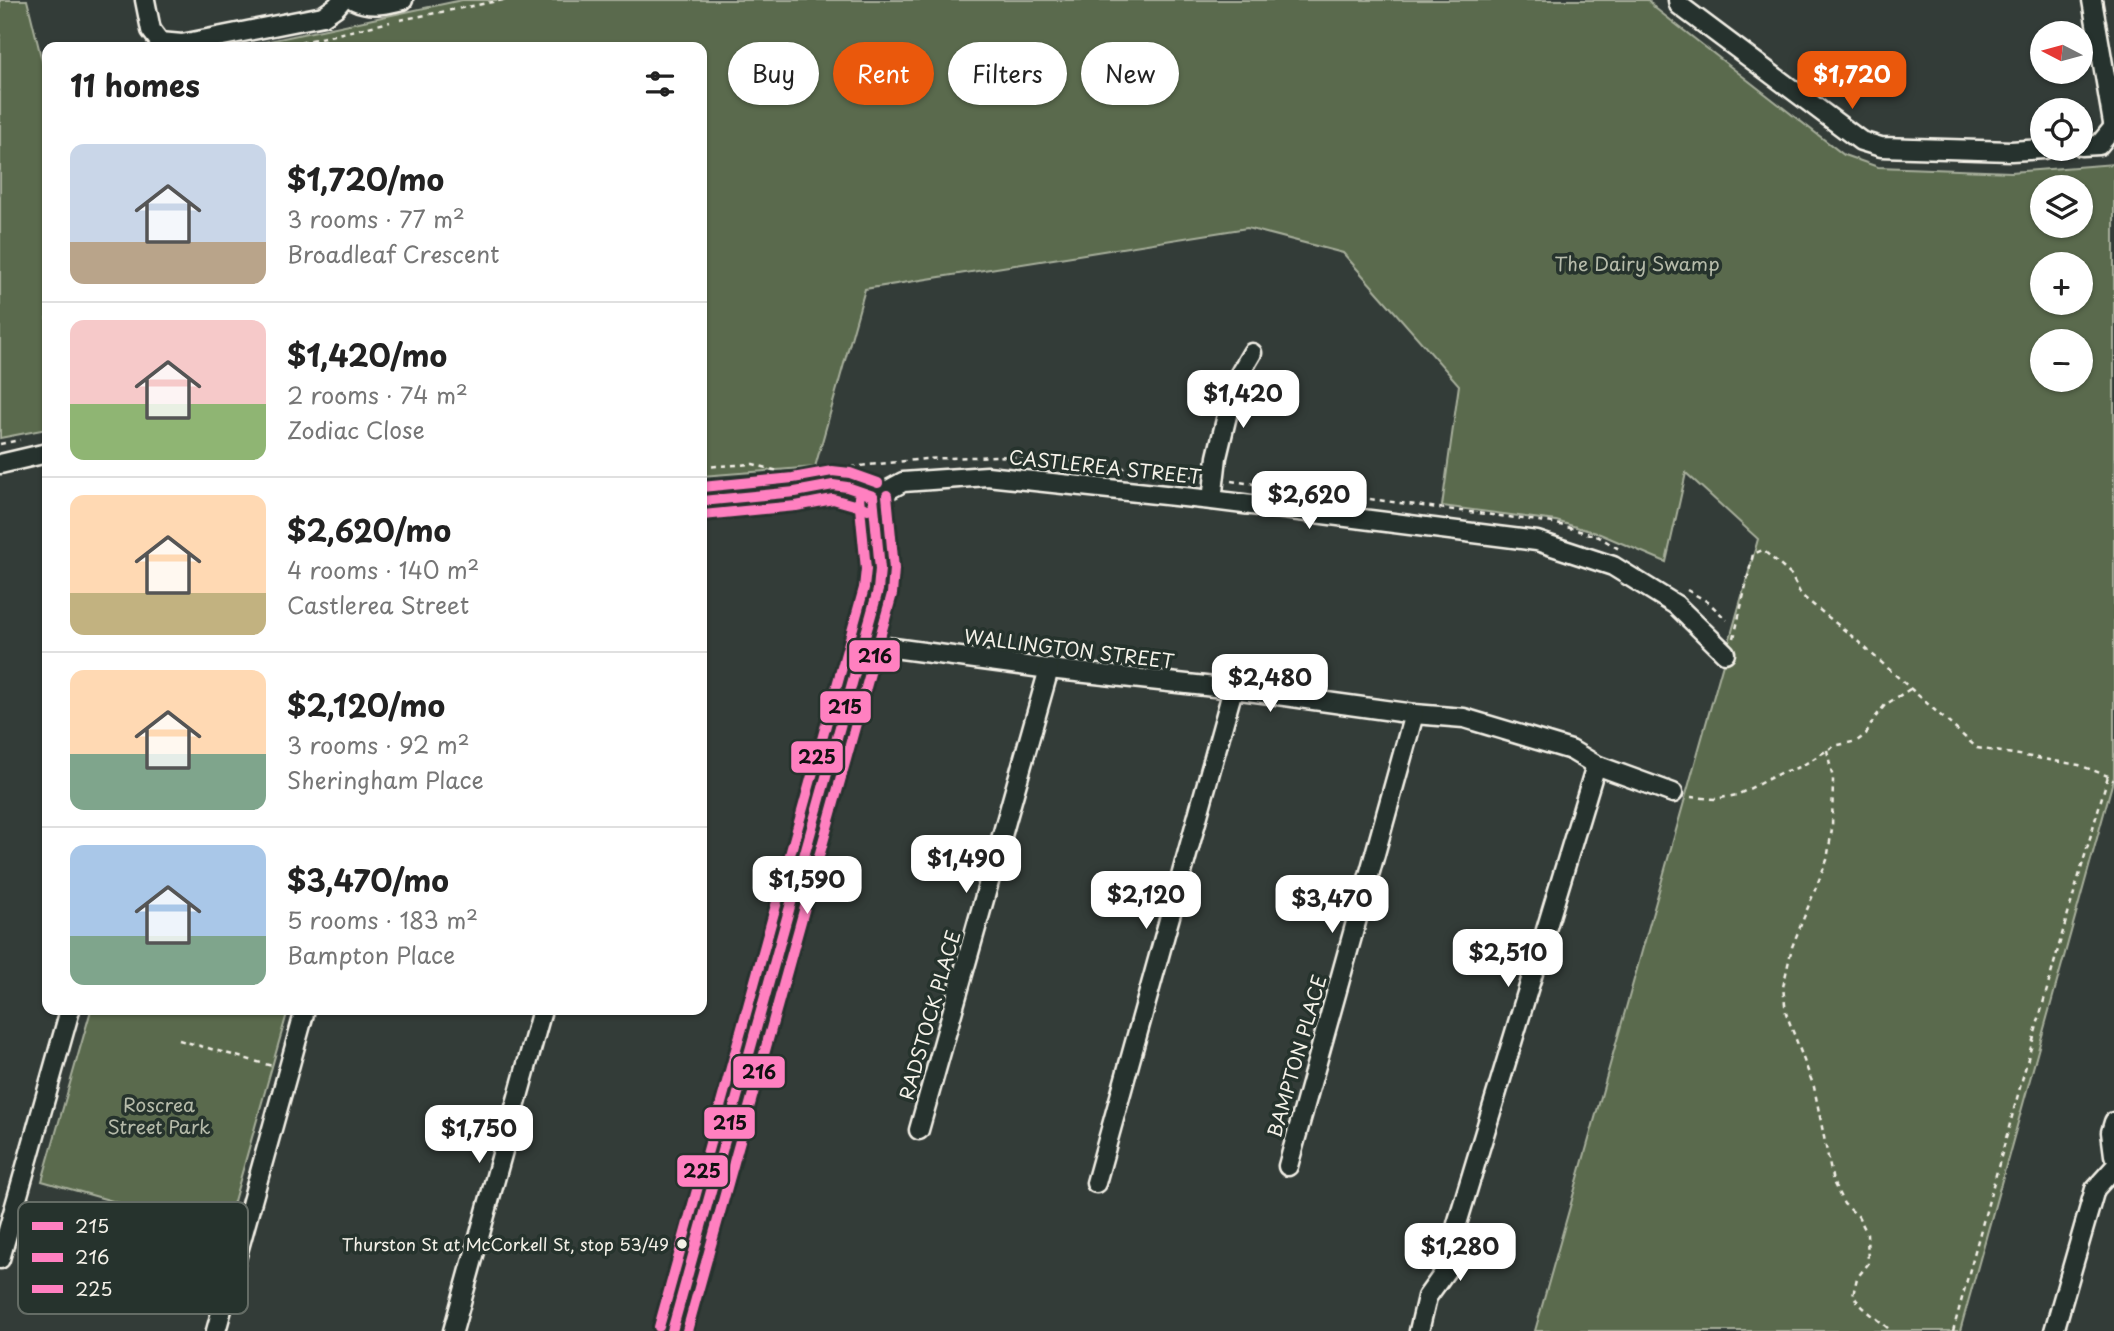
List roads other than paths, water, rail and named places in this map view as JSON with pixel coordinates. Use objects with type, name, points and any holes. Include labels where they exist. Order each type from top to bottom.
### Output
[{"type":"street","points":[[145,0],[151,30],[160,42]]},
{"type":"street","points":[[192,42],[323,16],[342,0]]},
{"type":"street","points":[[354,0],[373,5],[403,0]]},
{"type":"street","points":[[1678,0],[1679,5],[1861,141],[1881,147],[2030,150]]},
{"type":"street","points":[[2091,0],[2114,129],[2099,145],[2093,145]]},
{"type":"street","points":[[1212,499],[1217,457],[1235,382],[1252,353]]},
{"type":"street","points":[[0,464],[42,454]]},
{"type":"street","name":"CASTLEREA STREET","points":[[873,496],[903,481],[987,476],[1212,499],[1537,541],[1613,566],[1676,605],[1725,653]]},
{"type":"street","points":[[671,1331],[864,644],[878,590],[880,569],[873,496],[847,486],[833,485],[794,492],[707,501]]},
{"type":"street","name":"WALLINGTON STREET","points":[[864,644],[1049,669],[1464,718],[1571,750],[1596,765],[1673,793]]},
{"type":"street","name":"RADSTOCK PLACE","points":[[919,1130],[1049,669]]},
{"type":"street","points":[[1096,1183],[1233,690]]},
{"type":"street","name":"BAMPTON PLACE","points":[[1288,1166],[1414,714]]},
{"type":"street","points":[[1419,1331],[1427,1297],[1451,1259],[1461,1211],[1596,765]]},
{"type":"street","points":[[0,1259],[69,1015]]},
{"type":"street","points":[[248,1216],[304,1015]]},
{"type":"street","points":[[453,1331],[541,1015]]},
{"type":"street","points":[[2114,1122],[2111,1132],[2114,1154]]},
{"type":"street","points":[[2054,1331],[2095,1189],[2114,1168]]},
{"type":"street","points":[[216,1331],[221,1314]]},
{"type":"place","name":"Thurston St at McCorkell St, stop 53/49","points":[[682,1244]]},
{"type":"park label","name":"The Dairy Swamp","points":[[1637,264]]},
{"type":"park label","name":"Roscrea Street Park","points":[[159,1116]]}]
